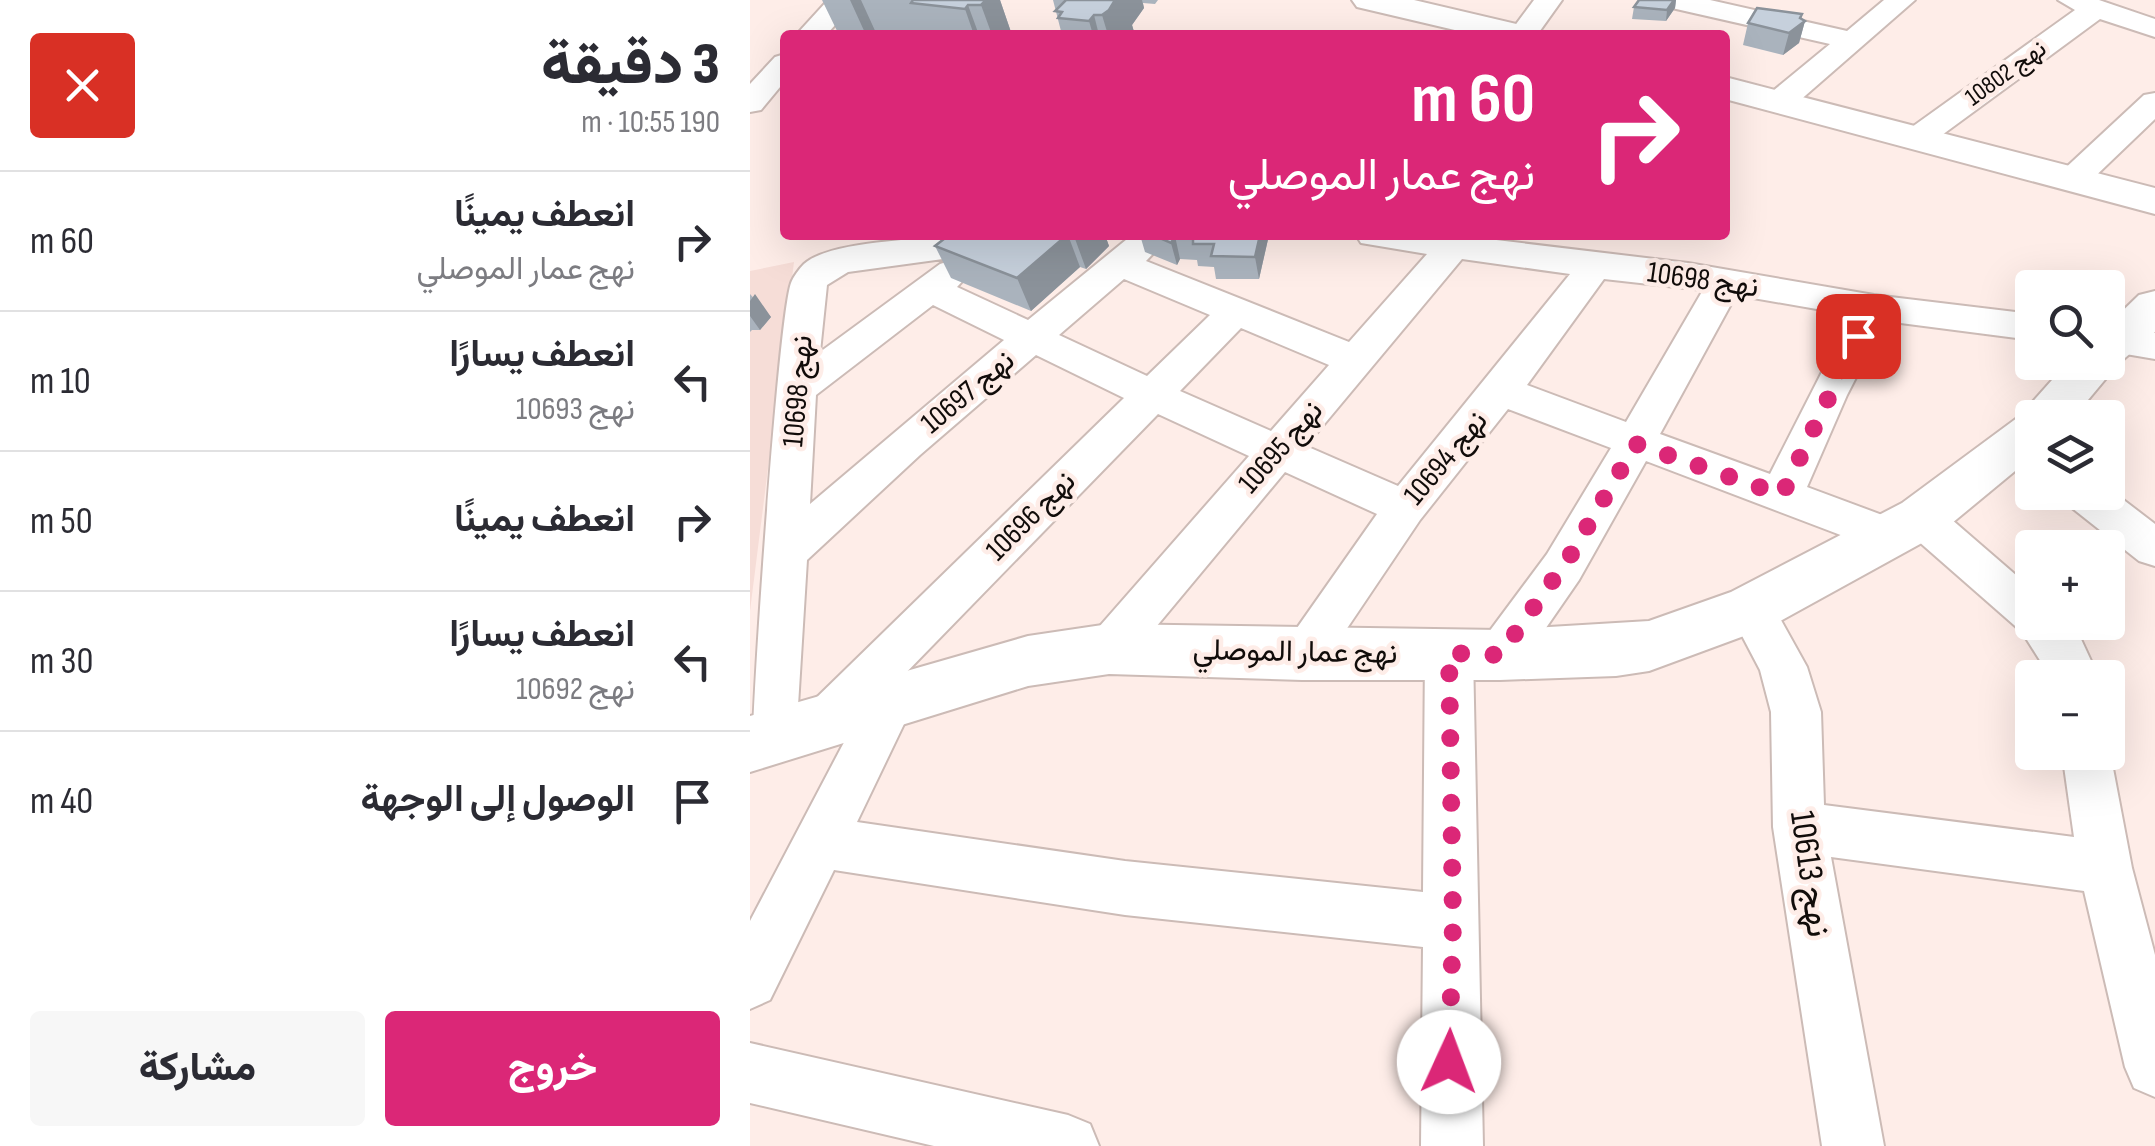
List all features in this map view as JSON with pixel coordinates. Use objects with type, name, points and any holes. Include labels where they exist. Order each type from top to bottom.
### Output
[{"type":"street","points":[[815,30],[844,0]]},
{"type":"street","points":[[1369,0],[1500,30]]},
{"type":"street","points":[[1526,30],[1548,0]]},
{"type":"street","points":[[1674,0],[1854,41]]},
{"type":"street","points":[[1779,102],[1901,0]]},
{"type":"street","points":[[2084,4],[2155,28]]},
{"type":"street","name":"نهج 10802","points":[[1916,139],[2084,4]]},
{"type":"street","points":[[750,104],[780,69]]},
{"type":"street","points":[[1730,89],[2155,201]]},
{"type":"street","points":[[2072,180],[2155,102]]},
{"type":"street","points":[[796,389],[994,240]]},
{"type":"street","name":"نهج 10698","points":[[761,741],[785,553],[807,290],[819,270],[841,261],[994,240]]},
{"type":"street","name":"نهج 10697","points":[[785,553],[905,444],[1148,240]]},
{"type":"street","name":"نهج 10698","points":[[1410,240],[1727,281],[1874,307],[2015,325]]},
{"type":"street","name":"نهج 10695","points":[[1109,648],[1453,246]]},
{"type":"street","points":[[1121,264],[1355,360]]},
{"type":"street","name":"نهج 10694","points":[[1302,655],[1404,508],[1502,391],[1595,266]]},
{"type":"street","points":[[1452,1146],[1449,1062],[1453,923],[1475,654],[1570,556],[1636,444],[1680,355],[1727,281]]},
{"type":"street","points":[[930,290],[1404,508]]},
{"type":"street","name":"نهج عمار الموصلي","points":[[2125,338],[2155,306]]},
{"type":"street","points":[[1782,495],[1827,395],[1874,307]]},
{"type":"street","name":"نهج 10696","points":[[826,721],[1236,312]]},
{"type":"street","name":"نهج عمار الموصلي","points":[[2067,400],[2086,380]]},
{"type":"street","points":[[1502,391],[1636,444],[1782,495],[1904,526],[2015,604]]},
{"type":"street","name":"نهج عمار الموصلي","points":[[761,741],[1028,662],[1109,648],[1302,655],[1475,654],[1648,646],[1751,609],[1904,526],[2015,449]]},
{"type":"street","points":[[2105,510],[2155,548]]},
{"type":"street","name":"نهج 10613","points":[[1751,609],[1783,667],[1796,712],[1798,827],[1854,1146]]},
{"type":"street","points":[[750,980],[890,701]]},
{"type":"street","points":[[2090,770],[2105,868],[2148,1000],[2155,1067]]},
{"type":"street","points":[[1798,827],[2105,868]]},
{"type":"street","points":[[821,842],[1126,888],[1453,923]]},
{"type":"street","points":[[750,1073],[1068,1146]]},
{"type":"shaded area","points":[[794,262],[750,611],[750,271]]},
{"type":"building","points":[[986,0],[965,9],[911,3]]},
{"type":"building","points":[[1066,0],[1115,0],[1109,10],[1089,21],[1058,18],[1062,12],[1055,11]]},
{"type":"building","points":[[1639,0],[1674,0],[1667,10],[1634,7]]},
{"type":"building","points":[[1757,8],[1802,14],[1800,18],[1805,21],[1789,33],[1748,23]]},
{"type":"building","points":[[943,240],[1061,240],[1017,278],[935,246]]},
{"type":"building","points":[[1193,240],[1259,240],[1255,257],[1211,256],[1214,244],[1193,244]]},
{"type":"route","points":[[1449,1062],[1453,923],[1449,653],[1500,655],[1570,556],[1636,444],[1782,495],[1858,336]]}]
